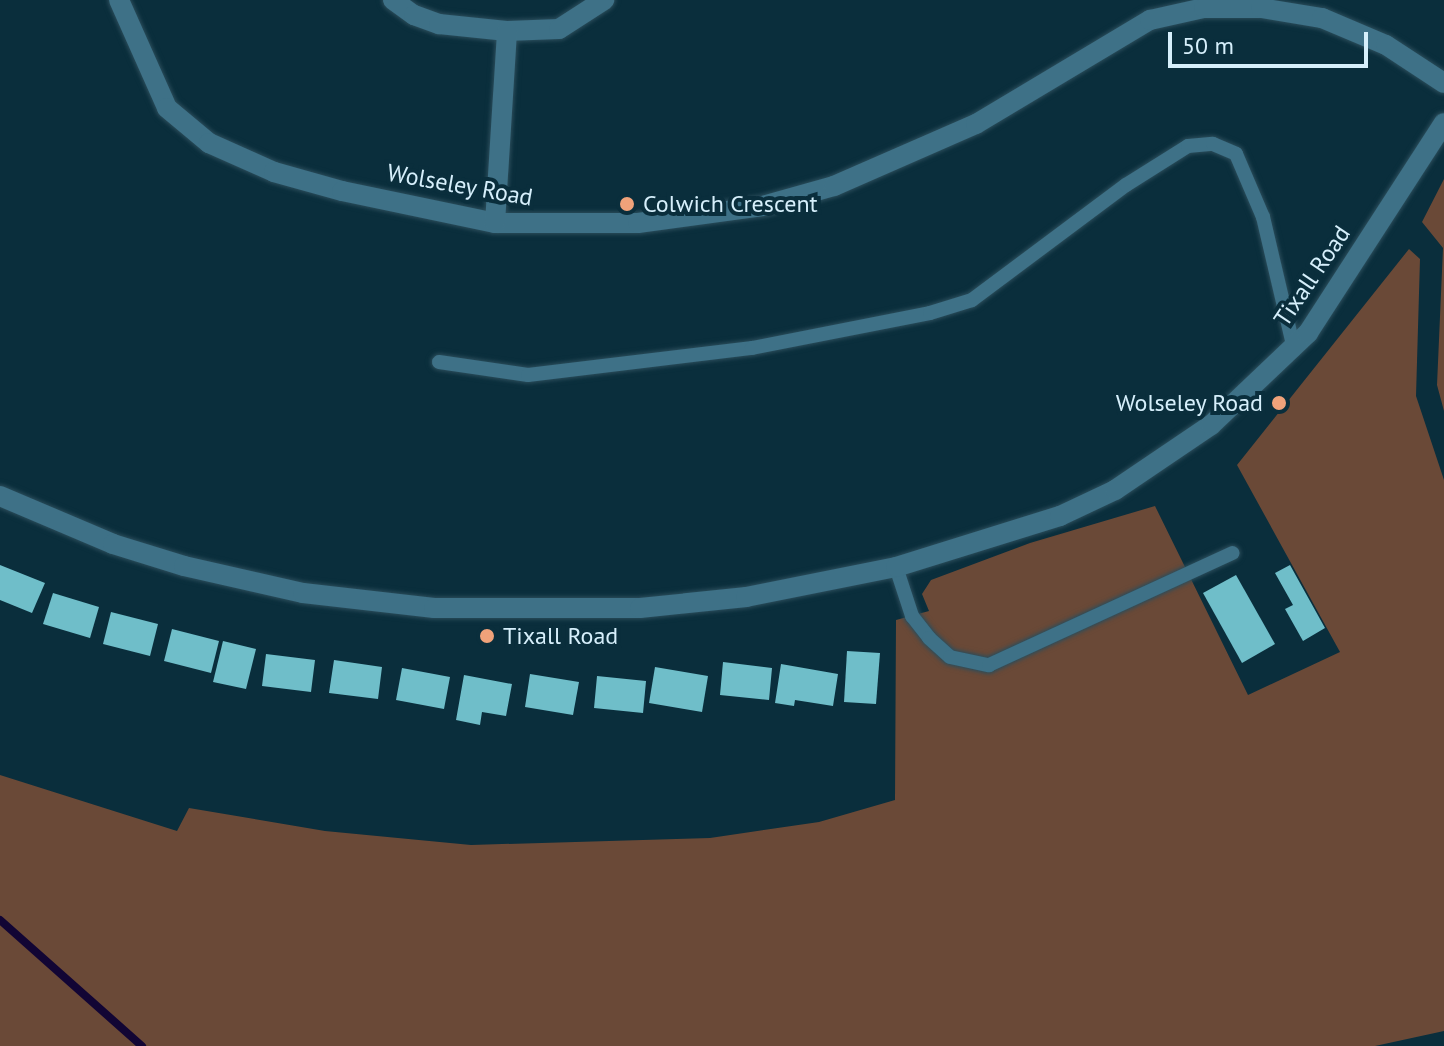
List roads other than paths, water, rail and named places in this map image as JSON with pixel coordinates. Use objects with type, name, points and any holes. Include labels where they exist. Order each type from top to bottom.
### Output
[{"type":"street","name":"Wolseley Road","points":[[119,0],[155,88],[167,108],[209,143],[288,176],[495,223],[638,223],[763,206],[819,190],[976,124],[1150,20],[1204,8],[1261,4],[1322,18],[1352,29],[1444,83]]},
{"type":"street","points":[[393,0],[414,15],[439,24],[507,31],[559,29],[604,0]]},
{"type":"street","points":[[495,223],[507,31]]},
{"type":"street","name":"Tixall Road","points":[[0,496],[99,538],[184,566],[303,593],[434,608],[640,608],[746,597],[896,567],[1060,516],[1115,490],[1211,425],[1294,349],[1344,283],[1444,123]]},
{"type":"lane","points":[[439,362],[528,375],[752,348],[930,313],[972,300],[1126,185],[1188,146],[1213,144],[1236,154],[1263,217],[1294,349]]},
{"type":"lane","points":[[896,567],[912,616],[929,638],[950,657],[989,665],[1232,553]]},
{"type":"waterway","points":[[0,920],[142,1046]]},
{"type":"place","name":"Colwich Crescent","points":[[627,204]]},
{"type":"place","name":"Wolseley Road","points":[[1279,403]]},
{"type":"place","name":"Tixall Road","points":[[487,636]]}]
